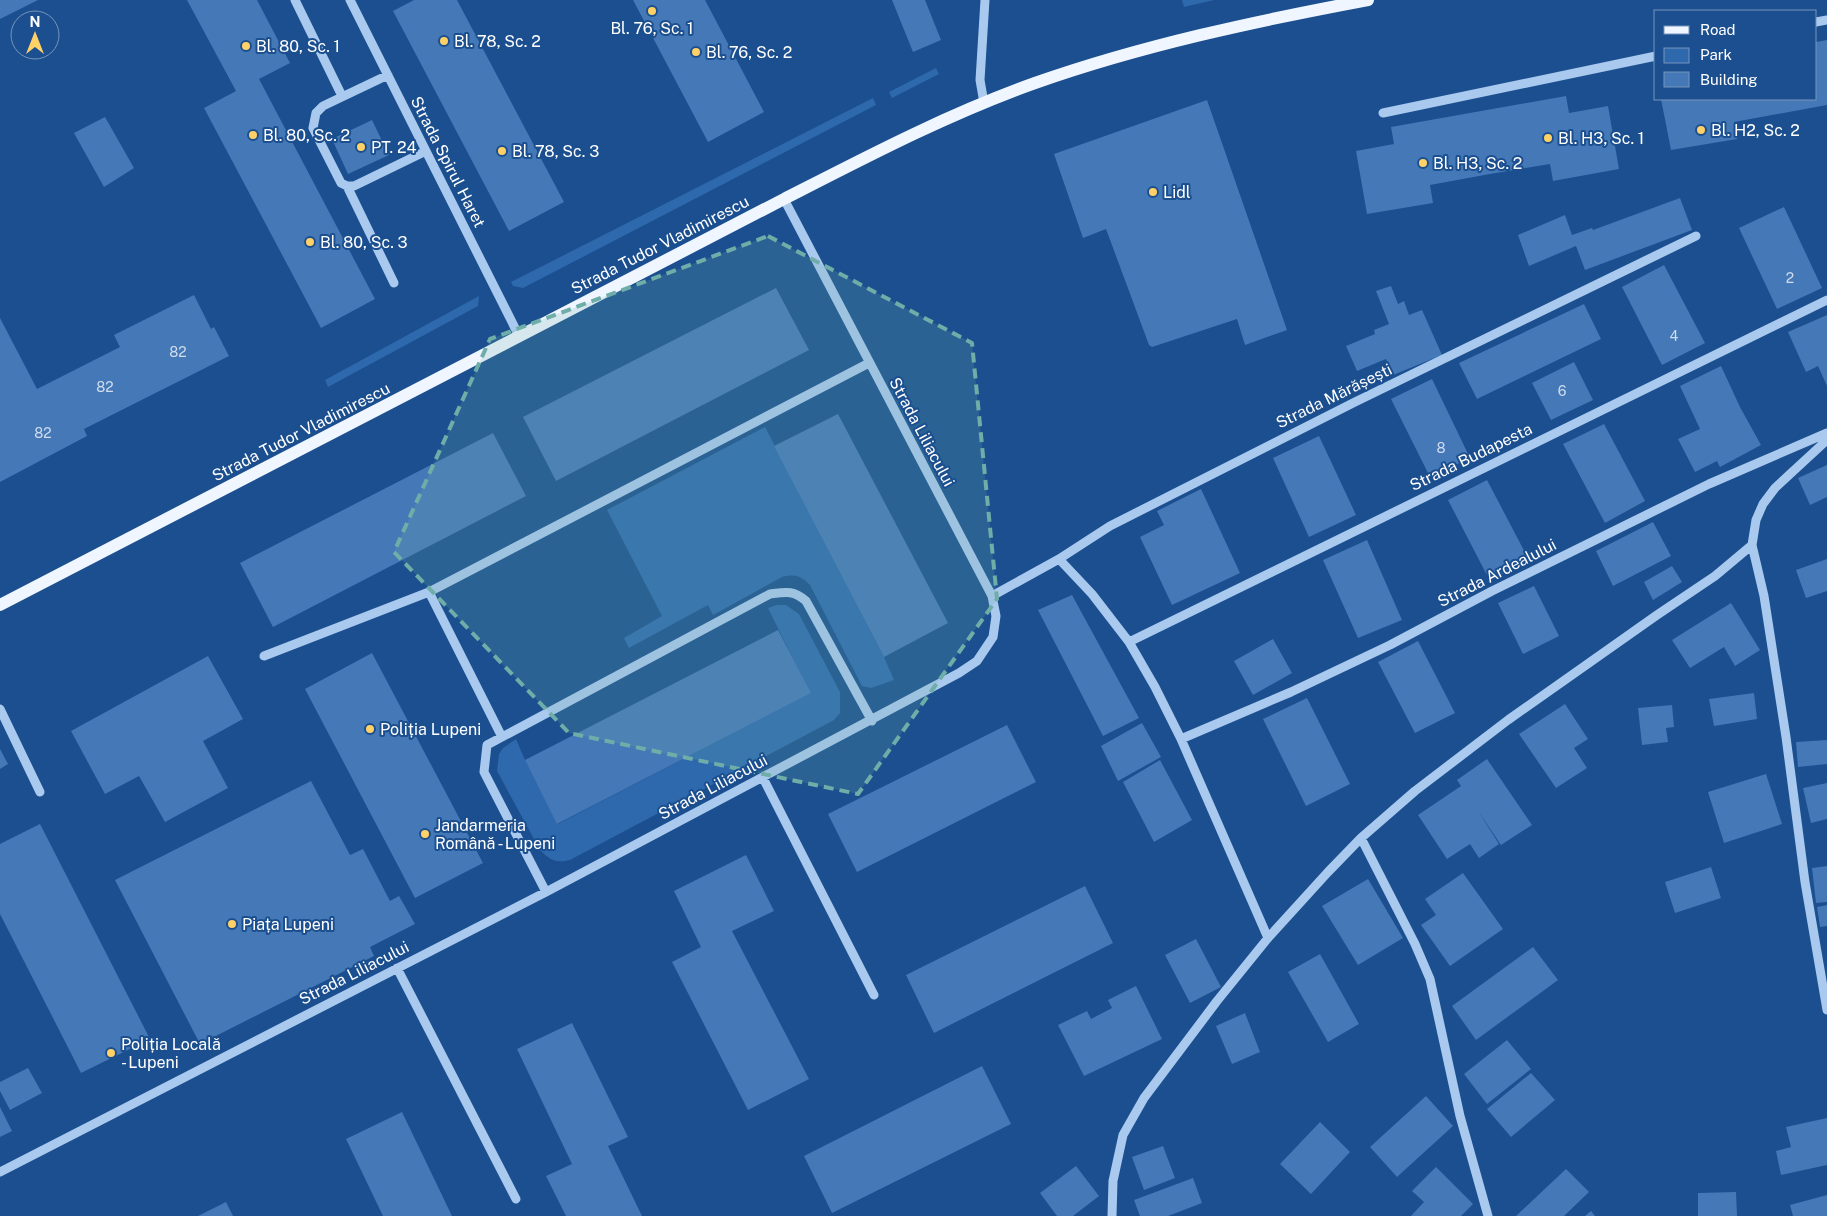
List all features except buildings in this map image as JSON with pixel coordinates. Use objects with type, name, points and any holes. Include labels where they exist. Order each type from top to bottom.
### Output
[{"type":"main road","name":"Strada Tudor Vladimirescu","points":[[0,605],[905,137],[1044,80],[1167,43],[1368,0]]},
{"type":"street","points":[[295,0],[342,96]]},
{"type":"street","name":"Strada Spirul Haret","points":[[350,0],[519,336]]},
{"type":"street","points":[[984,103],[980,80],[985,0]]},
{"type":"street","points":[[1383,113],[1654,56]]},
{"type":"street","points":[[388,76],[323,106],[316,113],[313,128],[341,183],[347,186],[354,186],[426,151]]},
{"type":"street","points":[[347,186],[394,282]]},
{"type":"street","name":"Strada Liliacului","points":[[0,1172],[546,892],[960,673],[977,661],[993,637],[996,616],[992,596],[784,199]]},
{"type":"street","name":"Strada Mărășești","points":[[992,596],[1059,559],[1110,526],[1136,512],[1355,402],[1696,236]]},
{"type":"street","name":"Strada Budapesta","points":[[1129,642],[1827,300]]},
{"type":"street","points":[[264,656],[429,592],[869,363]]},
{"type":"street","name":"Strada Ardealului","points":[[1181,739],[1291,692],[1381,649],[1492,591],[1709,484],[1827,433]]},
{"type":"street","points":[[1827,440],[1775,488],[1763,504],[1756,520],[1752,545],[1764,596],[1786,737],[1804,882],[1827,1010]]},
{"type":"street","points":[[1112,1216],[1113,1181],[1123,1135],[1144,1098],[1217,1001],[1298,904],[1361,838],[1415,790],[1508,720],[1656,614],[1715,576],[1752,545]]},
{"type":"street","points":[[1059,559],[1092,594],[1129,642],[1155,687],[1181,739],[1268,938]]},
{"type":"street","points":[[429,592],[502,737]]},
{"type":"street","points":[[546,892],[484,772],[487,745],[770,594],[783,592],[797,593],[806,601],[872,720]]},
{"type":"street","points":[[0,709],[40,792]]},
{"type":"street","points":[[762,778],[874,995]]},
{"type":"street","points":[[1361,838],[1416,944],[1430,979],[1460,1116],[1488,1216]]},
{"type":"street","points":[[397,968],[516,1198]]},
{"type":"highlighted area","points":[[768,236],[972,343],[997,599],[858,794],[569,733],[394,552],[490,339]]},
{"type":"green space","points":[[1182,0],[1214,0],[1184,7]]},
{"type":"green space","points":[[936,68],[939,74],[892,98],[889,92]]},
{"type":"green space","points":[[873,98],[876,105],[523,288],[513,286],[511,282]]},
{"type":"green space","points":[[479,296],[478,306],[328,387],[325,380]]},
{"type":"green space","points":[[765,427],[884,657],[894,680],[871,688],[862,686],[810,585],[800,577],[794,576],[782,577],[713,615],[708,605],[629,648],[624,638],[662,616],[607,510]]},
{"type":"green space","points":[[786,605],[799,614],[840,692],[840,713],[834,720],[570,860],[557,861],[550,859],[544,854],[540,850],[497,771],[499,754],[503,748],[516,739],[558,824],[810,693],[768,608]]},
{"type":"place","name":"Bl. 76, Sc. 1","points":[[652,11]]},
{"type":"place","name":"Bl. 78, Sc. 2","points":[[444,41]]},
{"type":"place","name":"Bl. 80, Sc. 1","points":[[246,46]]},
{"type":"place","name":"Bl. 76, Sc. 2","points":[[696,52]]},
{"type":"place","name":"Bl. H2, Sc. 2","points":[[1701,130]]},
{"type":"place","name":"Bl. 80, Sc. 2","points":[[253,135]]},
{"type":"place","name":"Bl. H3, Sc. 1","points":[[1548,138]]},
{"type":"place","name":"PT. 24","points":[[361,147]]},
{"type":"place","name":"Bl. 78, Sc. 3","points":[[502,151]]},
{"type":"place","name":"Bl. H3, Sc. 2","points":[[1423,163]]},
{"type":"place","name":"Lidl","points":[[1153,192]]},
{"type":"place","name":"Bl. 80, Sc. 3","points":[[310,242]]},
{"type":"place","name":"Poliția Lupeni","points":[[370,729]]},
{"type":"place","name":"Jandarmeria Română - Lupeni","points":[[425,834]]},
{"type":"place","name":"Piața Lupeni","points":[[232,924]]},
{"type":"place","name":"Poliția Locală - Lupeni","points":[[111,1053]]}]
